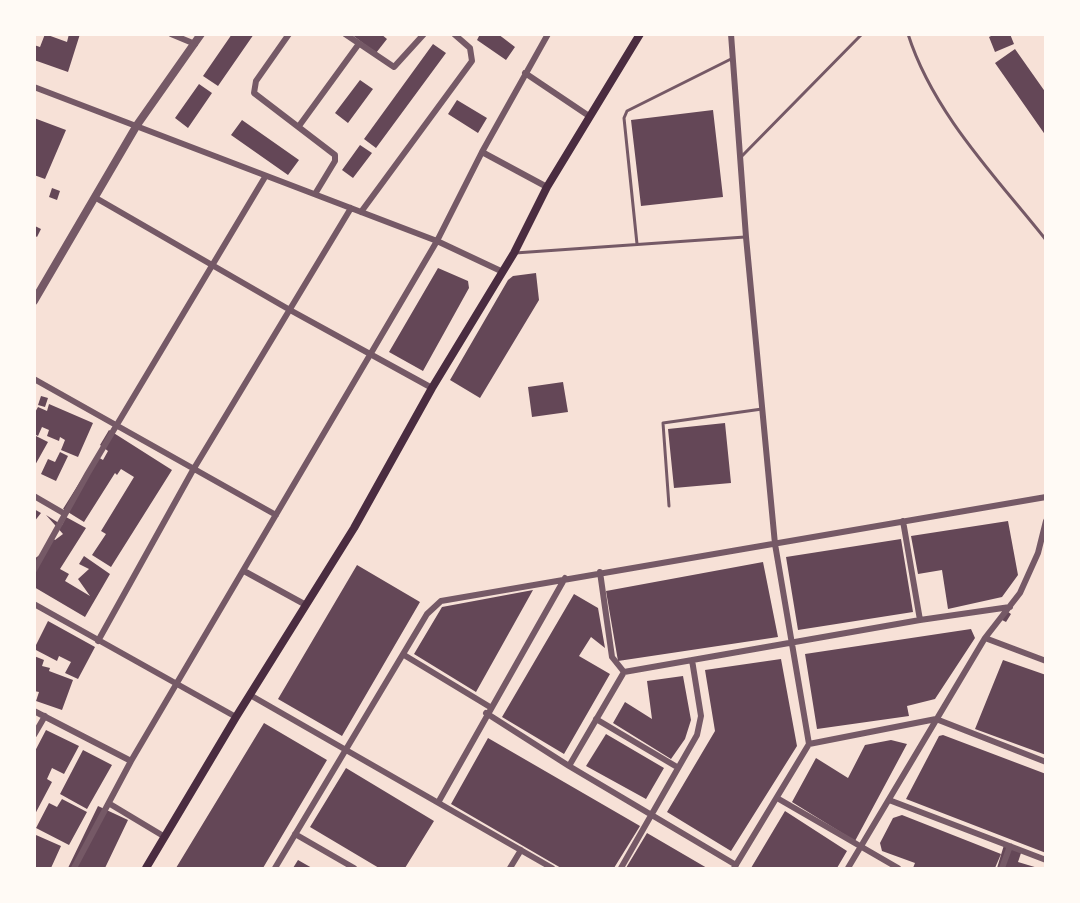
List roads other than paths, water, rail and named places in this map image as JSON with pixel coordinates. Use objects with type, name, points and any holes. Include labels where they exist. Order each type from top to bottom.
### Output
[{"type":"main road","points":[[148,868],[236,717],[354,528],[432,388],[514,253],[547,187],[640,34]]},
{"type":"street","points":[[171,34],[195,44]]},
{"type":"street","points":[[34,301],[137,125],[201,34]]},
{"type":"street","points":[[289,34],[256,81],[253,89],[260,99],[335,155],[335,161],[315,194]]},
{"type":"street","points":[[345,34],[358,45],[394,67],[424,34]]},
{"type":"street","points":[[361,213],[472,61],[470,48],[454,34]]},
{"type":"street","points":[[74,868],[131,761],[437,241],[482,152],[548,34]]},
{"type":"street","points":[[404,655],[569,766],[735,867],[809,744],[775,544],[764,408],[746,237],[731,34]]},
{"type":"street","points":[[299,126],[358,45]]},
{"type":"street","points":[[525,73],[589,116]]},
{"type":"street","points":[[34,87],[437,241],[503,272]]},
{"type":"street","points":[[482,152],[547,187]]},
{"type":"street","points":[[34,570],[117,425],[265,177]]},
{"type":"street","points":[[96,198],[290,310],[432,388]]},
{"type":"street","points":[[98,641],[193,470],[351,208]]},
{"type":"street","points":[[34,379],[276,515]]},
{"type":"street","points":[[34,496],[65,514]]},
{"type":"street","points":[[275,868],[427,614],[441,601],[1046,497]]},
{"type":"street","points":[[903,520],[920,620]]},
{"type":"street","points":[[848,868],[986,638],[1020,593],[1038,553],[1046,521]]},
{"type":"street","points":[[1038,553],[1046,556]]},
{"type":"street","points":[[244,571],[306,605]]},
{"type":"street","points":[[600,572],[612,657],[624,672]]},
{"type":"street","points":[[439,801],[488,710],[566,578]]},
{"type":"street","points":[[34,604],[236,717]]},
{"type":"street","points":[[569,766],[624,672],[920,620],[1010,607]]},
{"type":"street","points":[[986,638],[1046,661]]},
{"type":"street","points":[[621,868],[697,735],[701,716],[692,660]]},
{"type":"street","points":[[250,695],[439,801],[552,868]]},
{"type":"street","points":[[34,711],[131,761]]},
{"type":"street","points":[[34,735],[45,716]]},
{"type":"street","points":[[596,719],[677,767]]},
{"type":"street","points":[[809,744],[936,719],[1046,762]]},
{"type":"street","points":[[777,798],[898,868]]},
{"type":"street","points":[[889,800],[1046,860]]},
{"type":"street","points":[[110,804],[165,837]]},
{"type":"street","points":[[295,834],[354,868]]},
{"type":"street","points":[[1002,868],[1010,846]]},
{"type":"street","points":[[510,868],[521,850]]},
{"type":"lane","points":[[740,159],[862,34]]},
{"type":"lane","points":[[908,34],[936,96],[967,140],[1046,240]]},
{"type":"lane","points":[[637,244],[624,118],[627,111],[733,57]]},
{"type":"lane","points":[[514,253],[746,237]]},
{"type":"lane","points":[[669,506],[663,423],[764,408]]}]
